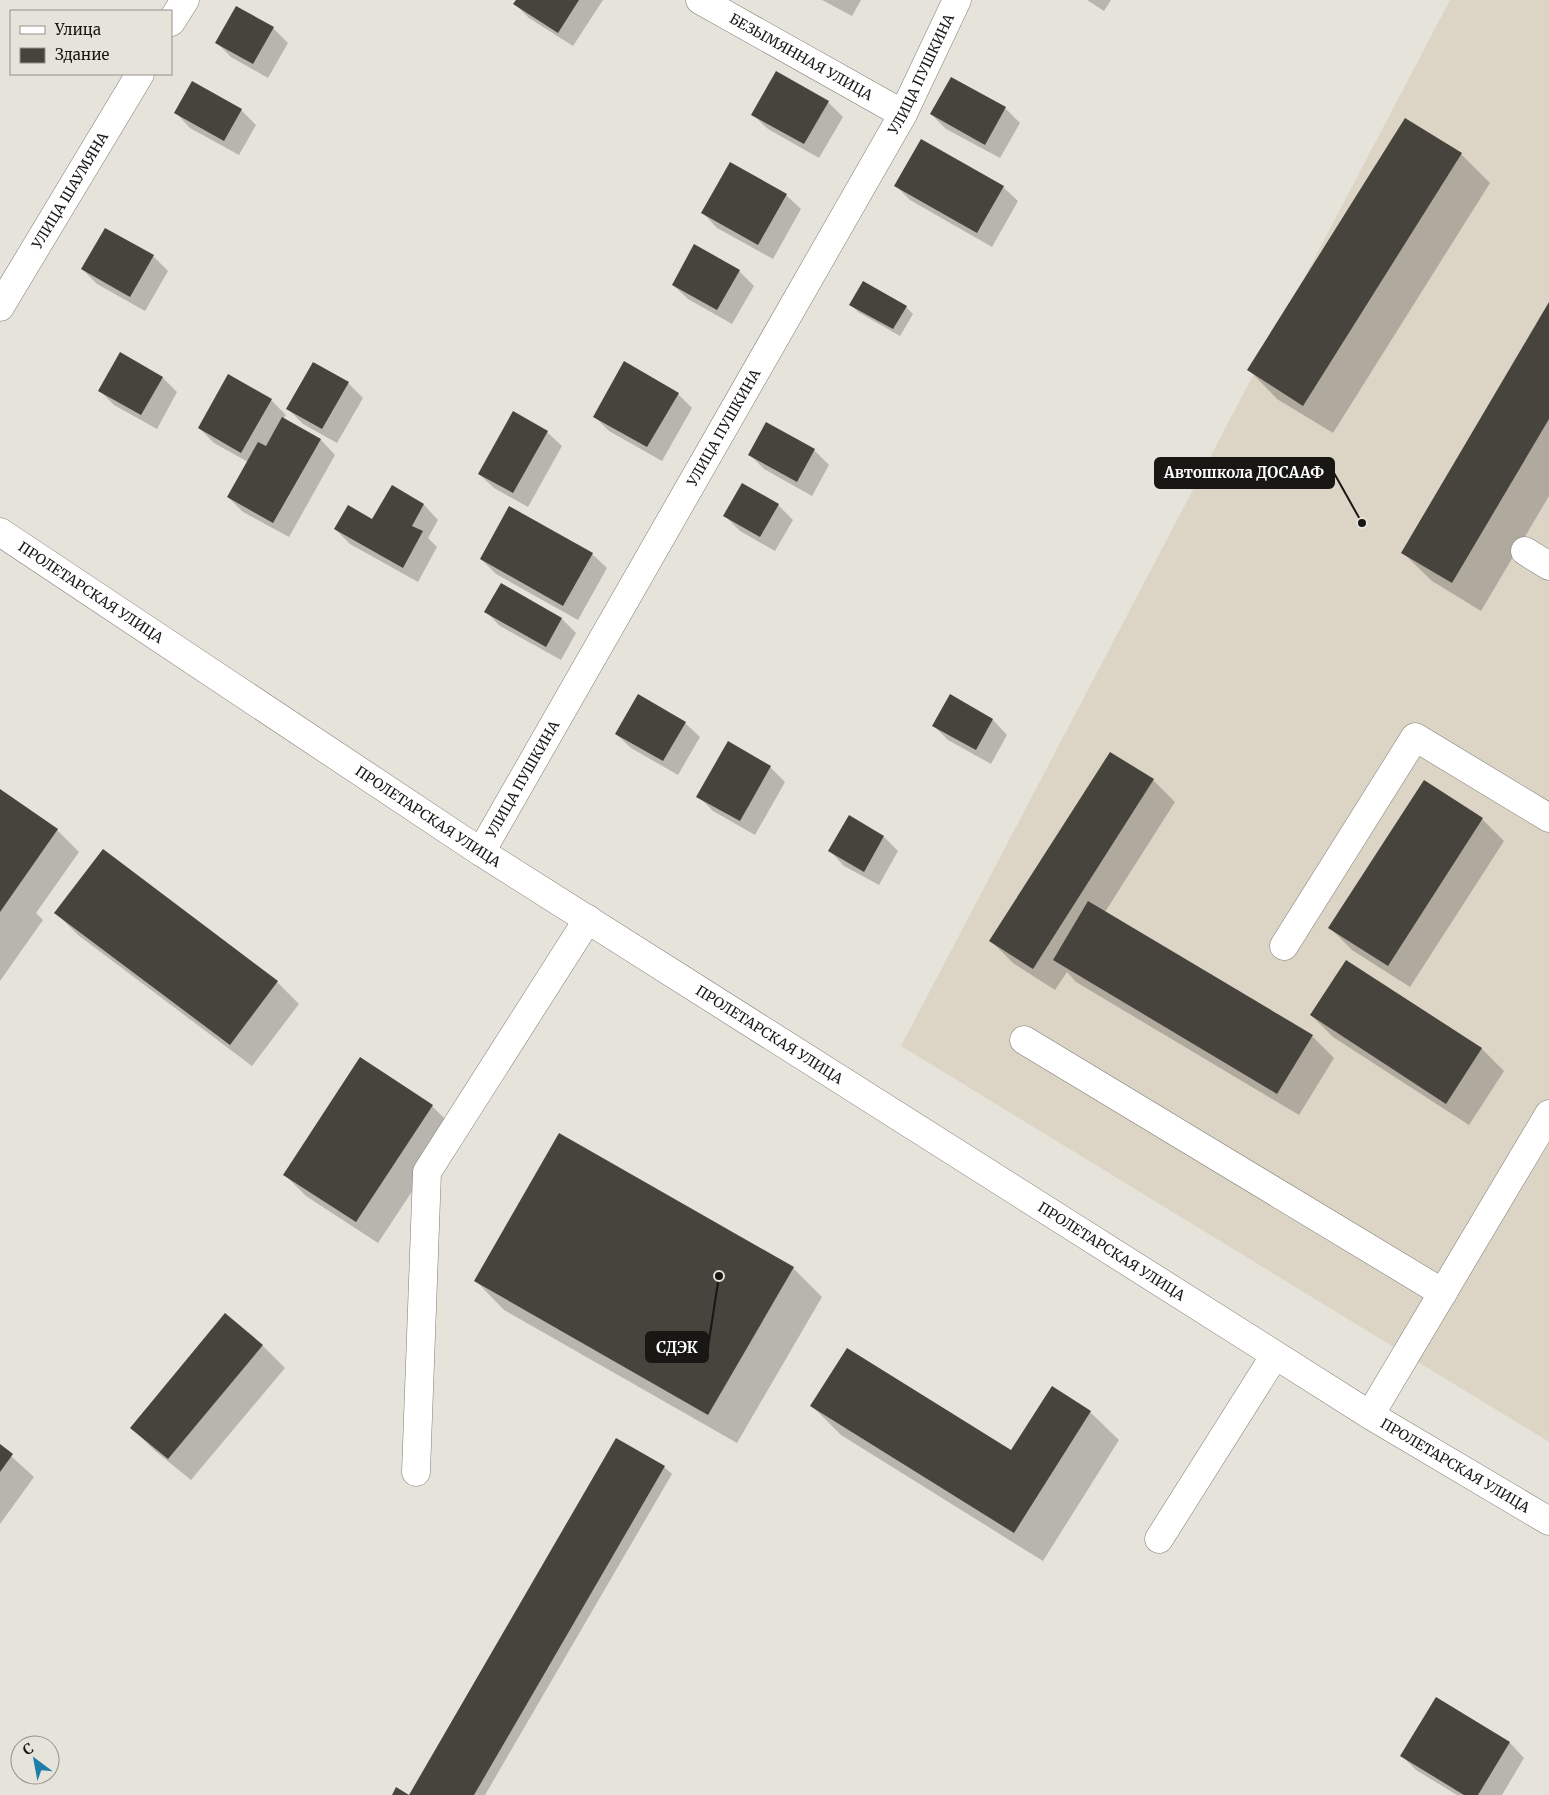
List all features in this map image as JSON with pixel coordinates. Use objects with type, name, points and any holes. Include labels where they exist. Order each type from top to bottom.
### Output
[{"type":"street","points":[[172,20],[185,0]]},
{"type":"street","name":"БЕЗЫМЯННАЯ УЛИЦА","points":[[700,0],[903,114]]},
{"type":"street","name":"УЛИЦА ПУШКИНА","points":[[481,852],[903,114],[957,0]]},
{"type":"street","name":"УЛИЦА ШАУМЯНА","points":[[0,307],[139,75]]},
{"type":"street","name":"ПРОЛЕТАРСКАЯ УЛИЦА","points":[[0,532],[481,852],[1370,1415],[1549,1521]]},
{"type":"street","points":[[1526,551],[1549,566]]},
{"type":"street","points":[[1284,946],[1415,737],[1549,818]]},
{"type":"street","points":[[416,1472],[427,1172],[588,919]]},
{"type":"street","points":[[1024,1040],[1443,1293]]},
{"type":"street","points":[[1370,1415],[1549,1114]]},
{"type":"street","points":[[1159,1539],[1275,1355]]},
{"type":"shaded area","points":[[1450,0],[1549,0],[1549,1442],[901,1046]]},
{"type":"building","points":[[516,0],[579,0],[558,33],[513,4]]},
{"type":"building","points":[[236,6],[274,27],[253,64],[215,43]]},
{"type":"building","points":[[776,71],[829,101],[804,144],[751,115]]},
{"type":"building","points":[[951,77],[1006,107],[985,145],[930,114]]},
{"type":"building","points":[[192,81],[242,109],[224,141],[174,113]]},
{"type":"building","points":[[1405,118],[1462,153],[1303,406],[1247,370]]},
{"type":"building","points":[[921,139],[1004,186],[977,233],[894,186]]},
{"type":"building","points":[[730,162],[787,194],[758,245],[701,213]]},
{"type":"building","points":[[105,228],[154,255],[130,297],[81,269]]},
{"type":"building","points":[[694,244],[740,270],[717,310],[672,285]]},
{"type":"building","points":[[863,281],[907,306],[893,329],[849,305]]},
{"type":"building","points":[[1549,302],[1549,419],[1452,583],[1401,553]]},
{"type":"building","points":[[120,352],[163,377],[141,415],[98,391]]},
{"type":"building","points":[[624,361],[679,393],[647,447],[593,417]]},
{"type":"building","points":[[313,362],[349,382],[322,429],[286,409]]},
{"type":"building","points":[[228,374],[272,399],[241,453],[198,428]]},
{"type":"building","points":[[513,411],[548,431],[513,493],[478,474]]},
{"type":"building","points":[[282,417],[321,439],[273,523],[227,497],[258,442],[266,446]]},
{"type":"building","points":[[766,422],[815,449],[797,482],[748,455]]},
{"type":"building","points":[[742,483],[779,504],[760,537],[723,516]]},
{"type":"building","points":[[392,485],[424,504],[412,526],[423,531],[403,568],[334,529],[348,505],[372,519]]},
{"type":"building","points":[[509,506],[593,553],[563,606],[480,559]]},
{"type":"building","points":[[501,583],[562,618],[546,647],[484,612]]},
{"type":"building","points":[[638,694],[686,722],[663,761],[615,734]]},
{"type":"building","points":[[950,694],[993,719],[976,750],[932,726]]},
{"type":"building","points":[[728,741],[771,766],[740,821],[696,797]]},
{"type":"building","points":[[1110,752],[1154,779],[1033,969],[989,941]]},
{"type":"building","points":[[1424,780],[1483,818],[1388,966],[1328,928]]},
{"type":"building","points":[[0,789],[58,829],[0,912]]},
{"type":"building","points":[[849,815],[884,836],[864,872],[828,851]]},
{"type":"building","points":[[103,849],[278,981],[230,1045],[54,913]]},
{"type":"building","points":[[1088,901],[1313,1035],[1277,1094],[1053,960]]},
{"type":"building","points":[[1346,960],[1482,1048],[1446,1104],[1310,1015]]},
{"type":"building","points":[[360,1057],[433,1105],[356,1222],[283,1175]]},
{"type":"building","points":[[559,1133],[794,1267],[708,1415],[474,1281]]},
{"type":"building","points":[[225,1313],[263,1345],[168,1459],[130,1428]]},
{"type":"building","points":[[847,1348],[1011,1450],[1052,1386],[1091,1411],[1014,1533],[810,1406]]},
{"type":"building","points":[[616,1438],[665,1466],[474,1795],[409,1795]]},
{"type":"building","points":[[0,1444],[13,1454],[0,1472]]},
{"type":"building","points":[[1436,1697],[1510,1742],[1478,1795],[1464,1795],[1400,1756]]},
{"type":"building","points":[[396,1787],[409,1795],[392,1795]]},
{"type":"place","name":"Автошкола ДОСААФ","points":[[1362,523]]},
{"type":"place","name":"СДЭК","points":[[719,1276]]}]
